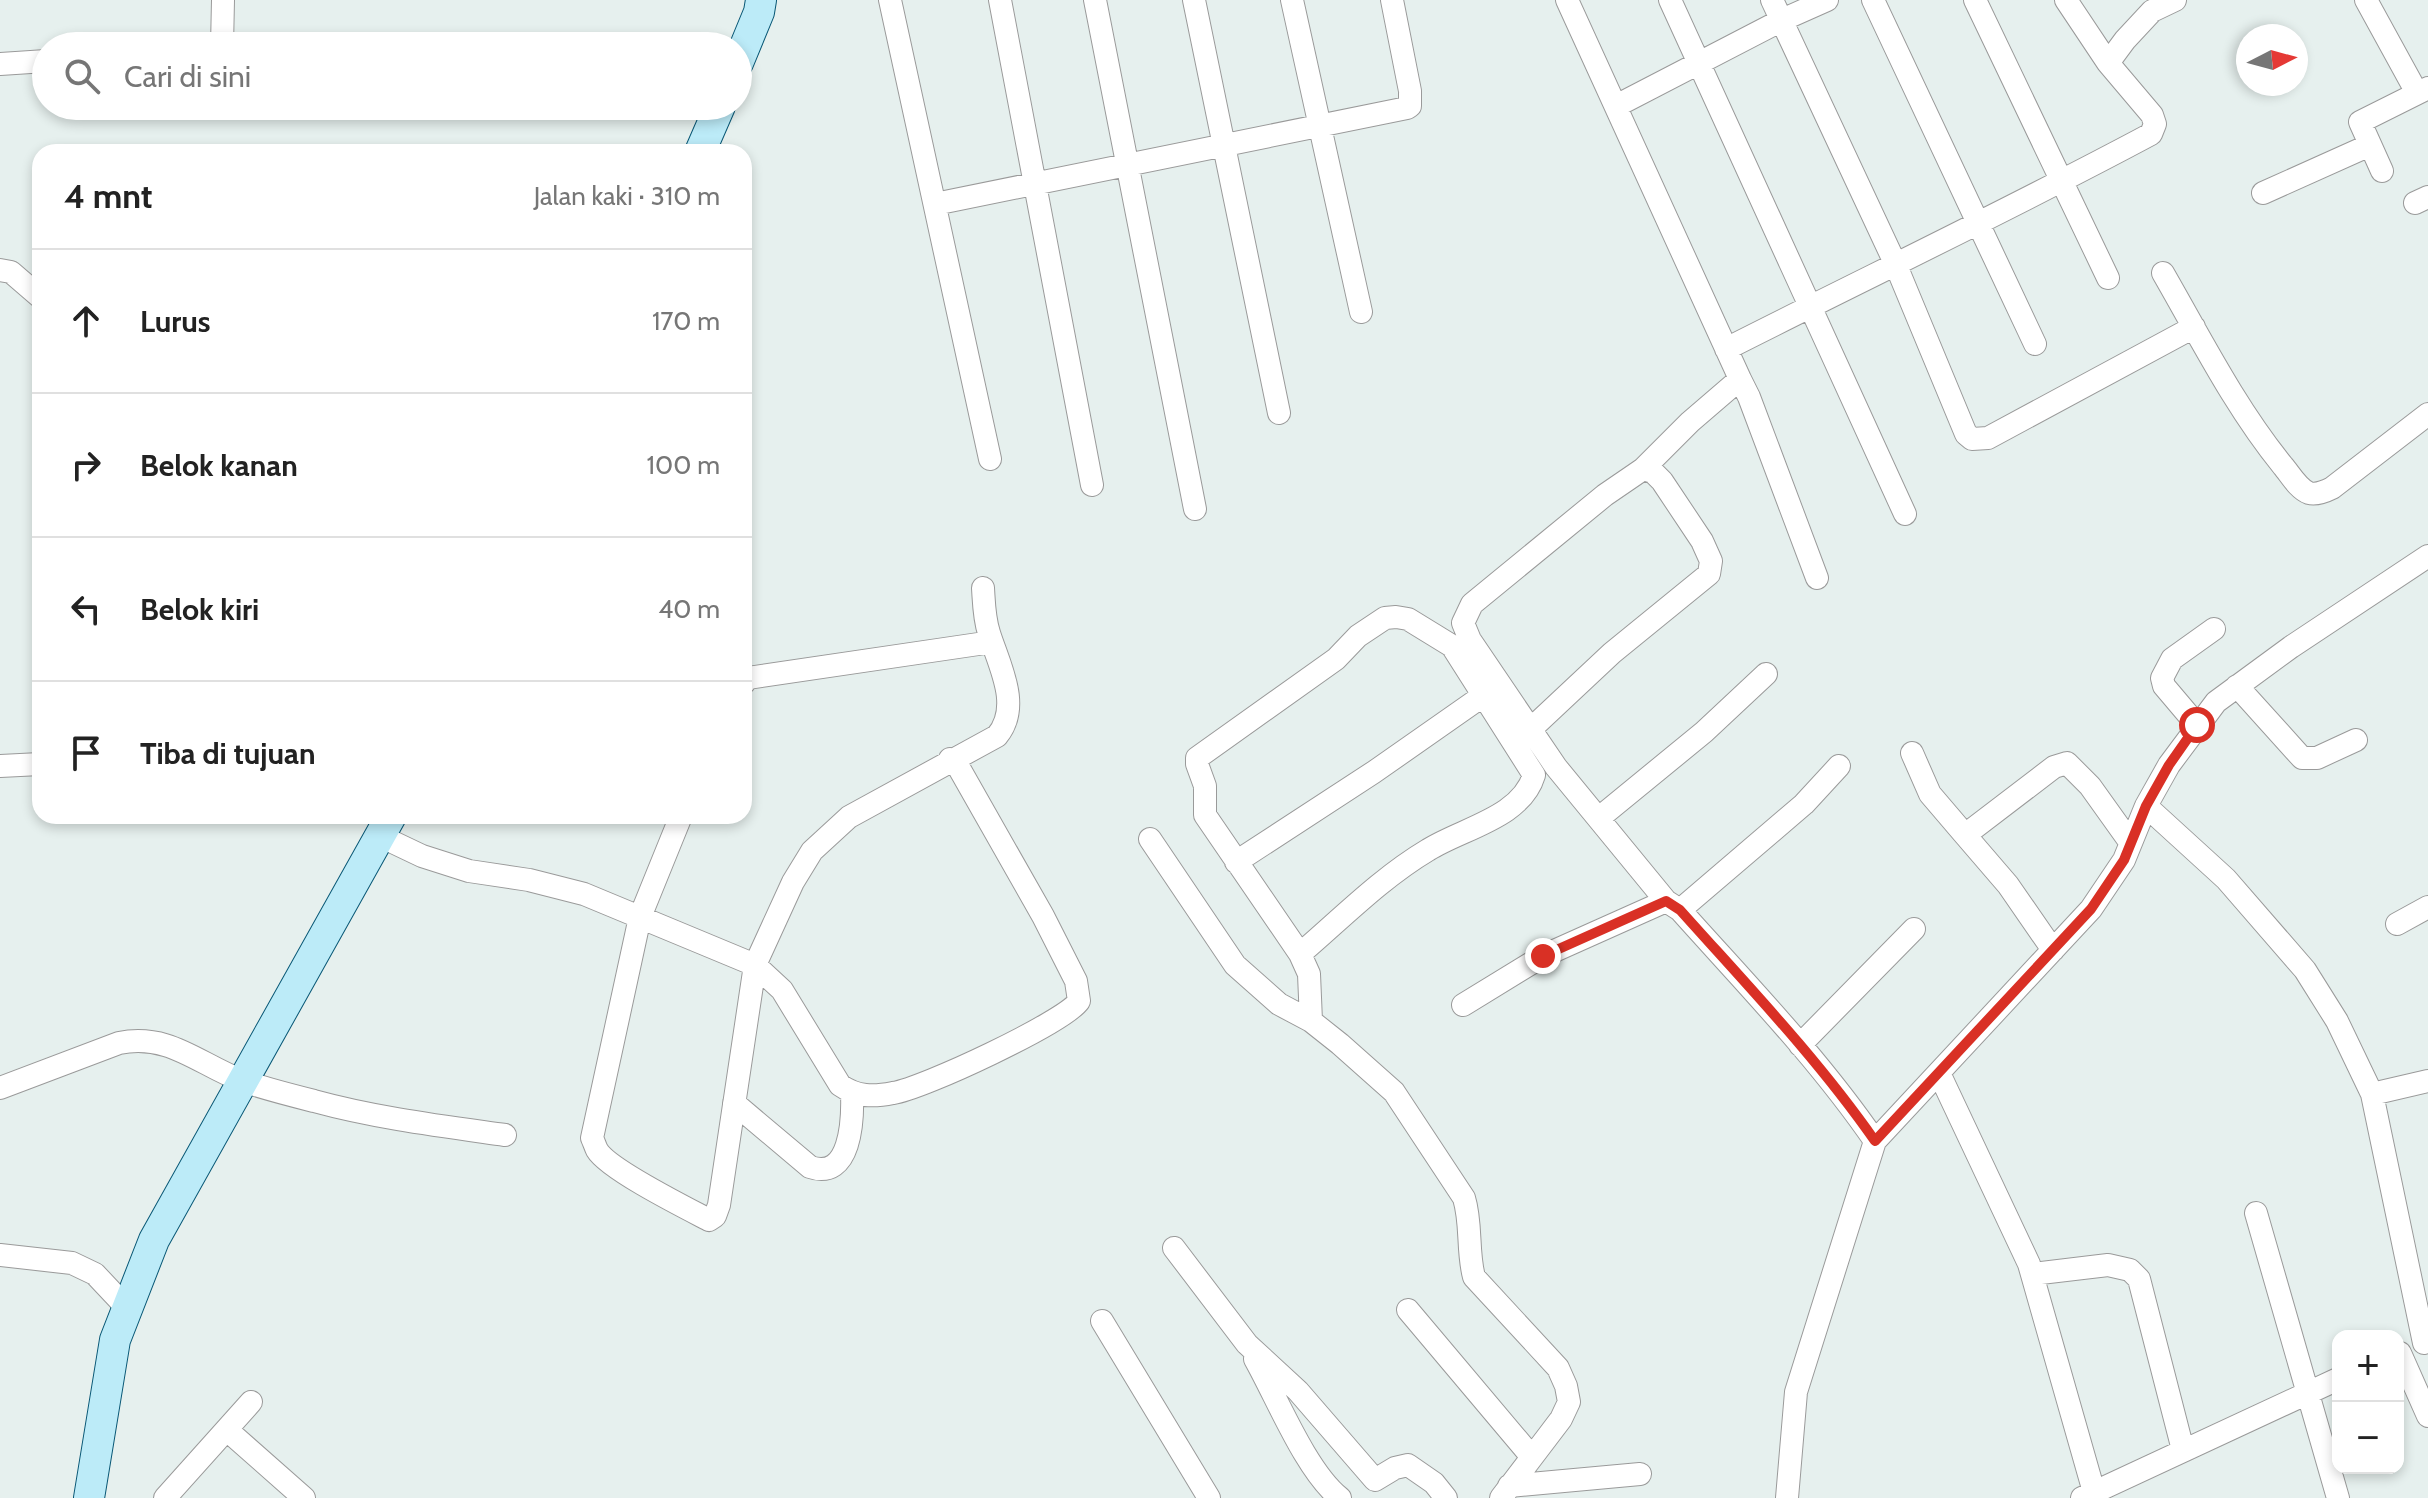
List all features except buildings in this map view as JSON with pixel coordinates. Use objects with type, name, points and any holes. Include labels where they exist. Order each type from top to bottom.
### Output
[{"type":"street","points":[[217,32],[223,0]]},
{"type":"street","points":[[751,32],[761,0]]},
{"type":"street","points":[[890,0],[990,459]]},
{"type":"street","points":[[1000,0],[1092,485]]},
{"type":"street","points":[[1095,0],[1195,509]]},
{"type":"street","points":[[1194,0],[1279,413]]},
{"type":"street","points":[[1292,0],[1361,312]]},
{"type":"street","points":[[935,204],[1396,112],[1410,106],[1410,91],[1392,0]]},
{"type":"street","points":[[1567,0],[1752,404],[1817,578]]},
{"type":"street","points":[[1670,0],[1905,514]]},
{"type":"street","points":[[1616,106],[1698,66],[1777,10],[1827,0]]},
{"type":"street","points":[[1873,0],[2035,344]]},
{"type":"street","points":[[1975,0],[2108,278]]},
{"type":"street","points":[[1726,349],[1979,224],[2151,134],[2155,124],[2152,115],[2108,63],[2066,0]]},
{"type":"street","points":[[2108,63],[2147,6],[2175,0]]},
{"type":"street","points":[[2366,0],[2423,91],[2360,122],[2382,171]]},
{"type":"street","points":[[1777,10],[1895,263],[1966,434],[1972,439],[1988,438],[2194,327]]},
{"type":"street","points":[[0,64],[32,62]]},
{"type":"street","points":[[703,144],[714,120]]},
{"type":"street","points":[[2263,193],[2370,145]]},
{"type":"street","points":[[0,270],[11,272],[32,290]]},
{"type":"street","points":[[2163,273],[2237,404],[2269,449],[2309,493],[2322,493],[2332,488],[2428,414]]},
{"type":"street","points":[[1740,379],[1699,413],[1643,469],[1605,495],[1472,604],[1463,623],[1470,640],[1556,767],[1673,906],[1800,1045],[1875,1141]]},
{"type":"street","points":[[1532,728],[1612,653],[1709,574],[1711,561],[1702,541],[1662,481],[1653,472],[1643,469]]},
{"type":"street","points":[[1787,1498],[1796,1392],[1875,1141],[2053,950],[2109,885],[2169,765],[2216,702],[2428,556]]},
{"type":"street","points":[[678,824],[640,917],[592,1138],[598,1152],[636,1179],[709,1220],[715,1216],[719,1205],[755,965],[793,882],[812,851],[849,817],[997,736],[1007,723],[1009,706],[1006,687],[987,630],[983,588]]},
{"type":"street","points":[[1300,954],[1386,880],[1428,850],[1498,815],[1530,790],[1534,775],[1452,646],[1408,619],[1385,618],[1358,636],[1336,659],[1197,758],[1205,786],[1205,815],[1300,954],[1309,974],[1311,1021]]},
{"type":"street","points":[[2197,725],[2164,686],[2162,678],[2172,659],[2214,629]]},
{"type":"street","points":[[752,677],[992,642]]},
{"type":"street","points":[[1599,818],[1704,732],[1766,674]]},
{"type":"street","points":[[2237,686],[2302,758],[2317,758],[2356,740]]},
{"type":"street","points":[[1236,862],[1374,772],[1484,695]]},
{"type":"street","points":[[1912,753],[1930,794],[2008,885],[2053,950]]},
{"type":"street","points":[[89,1498],[115,1340],[154,1240],[386,826],[422,856],[458,867],[584,894],[755,965],[782,990],[840,1085],[852,1093],[868,1096],[891,1094],[940,1079],[1052,1021],[1075,1008],[1079,1001],[1076,981],[1043,916],[959,768],[950,759]]},
{"type":"street","points":[[1965,835],[2054,767],[2067,763],[2090,786],[2130,842]]},
{"type":"street","points":[[0,766],[32,764]]},
{"type":"street","points":[[1463,1005],[1543,956],[1673,906],[1804,804],[1839,766]]},
{"type":"street","points":[[2146,806],[2226,879],[2305,970],[2337,1021],[2372,1094],[2426,1342],[2404,1351]]},
{"type":"street","points":[[1150,839],[1235,965],[1279,1004],[1311,1021],[1394,1092],[1464,1198],[1469,1216],[1470,1263],[1474,1277],[1558,1368],[1569,1402],[1561,1419],[1505,1492]]},
{"type":"street","points":[[2397,924],[2428,907]]},
{"type":"street","points":[[1800,1045],[1914,929]]},
{"type":"street","points":[[0,1088],[119,1043],[137,1040],[163,1042],[243,1081],[316,1102],[401,1120],[505,1135]]},
{"type":"street","points":[[1939,1073],[2032,1274],[2088,1495],[2332,1382]]},
{"type":"street","points":[[2372,1094],[2428,1081]]},
{"type":"street","points":[[734,1103],[810,1167],[820,1170],[828,1169],[837,1162],[847,1146],[854,1120],[852,1093]]},
{"type":"street","points":[[2256,1213],[2338,1498]]},
{"type":"street","points":[[1174,1248],[1247,1344],[1305,1452],[1329,1490],[1340,1498]]},
{"type":"street","points":[[0,1255],[72,1263],[95,1274],[127,1308]]},
{"type":"street","points":[[2032,1274],[2108,1265],[2130,1270],[2139,1279],[2183,1450]]},
{"type":"street","points":[[1408,1310],[1531,1456]]},
{"type":"street","points":[[1102,1321],[1209,1498]]},
{"type":"street","points":[[1247,1344],[1298,1391],[1375,1480]]},
{"type":"street","points":[[2404,1364],[2428,1416]]},
{"type":"street","points":[[165,1498],[251,1402]]},
{"type":"street","points":[[227,1430],[304,1498]]},
{"type":"street","points":[[1351,1498],[1395,1468],[1408,1465],[1434,1483],[1446,1498]]},
{"type":"street","points":[[1505,1492],[1640,1474]]},
{"type":"route","points":[[1543,956],[1666,901],[1680,910],[1800,1045],[1875,1141],[2091,909],[2124,860],[2146,806],[2169,765],[2197,725]]}]
